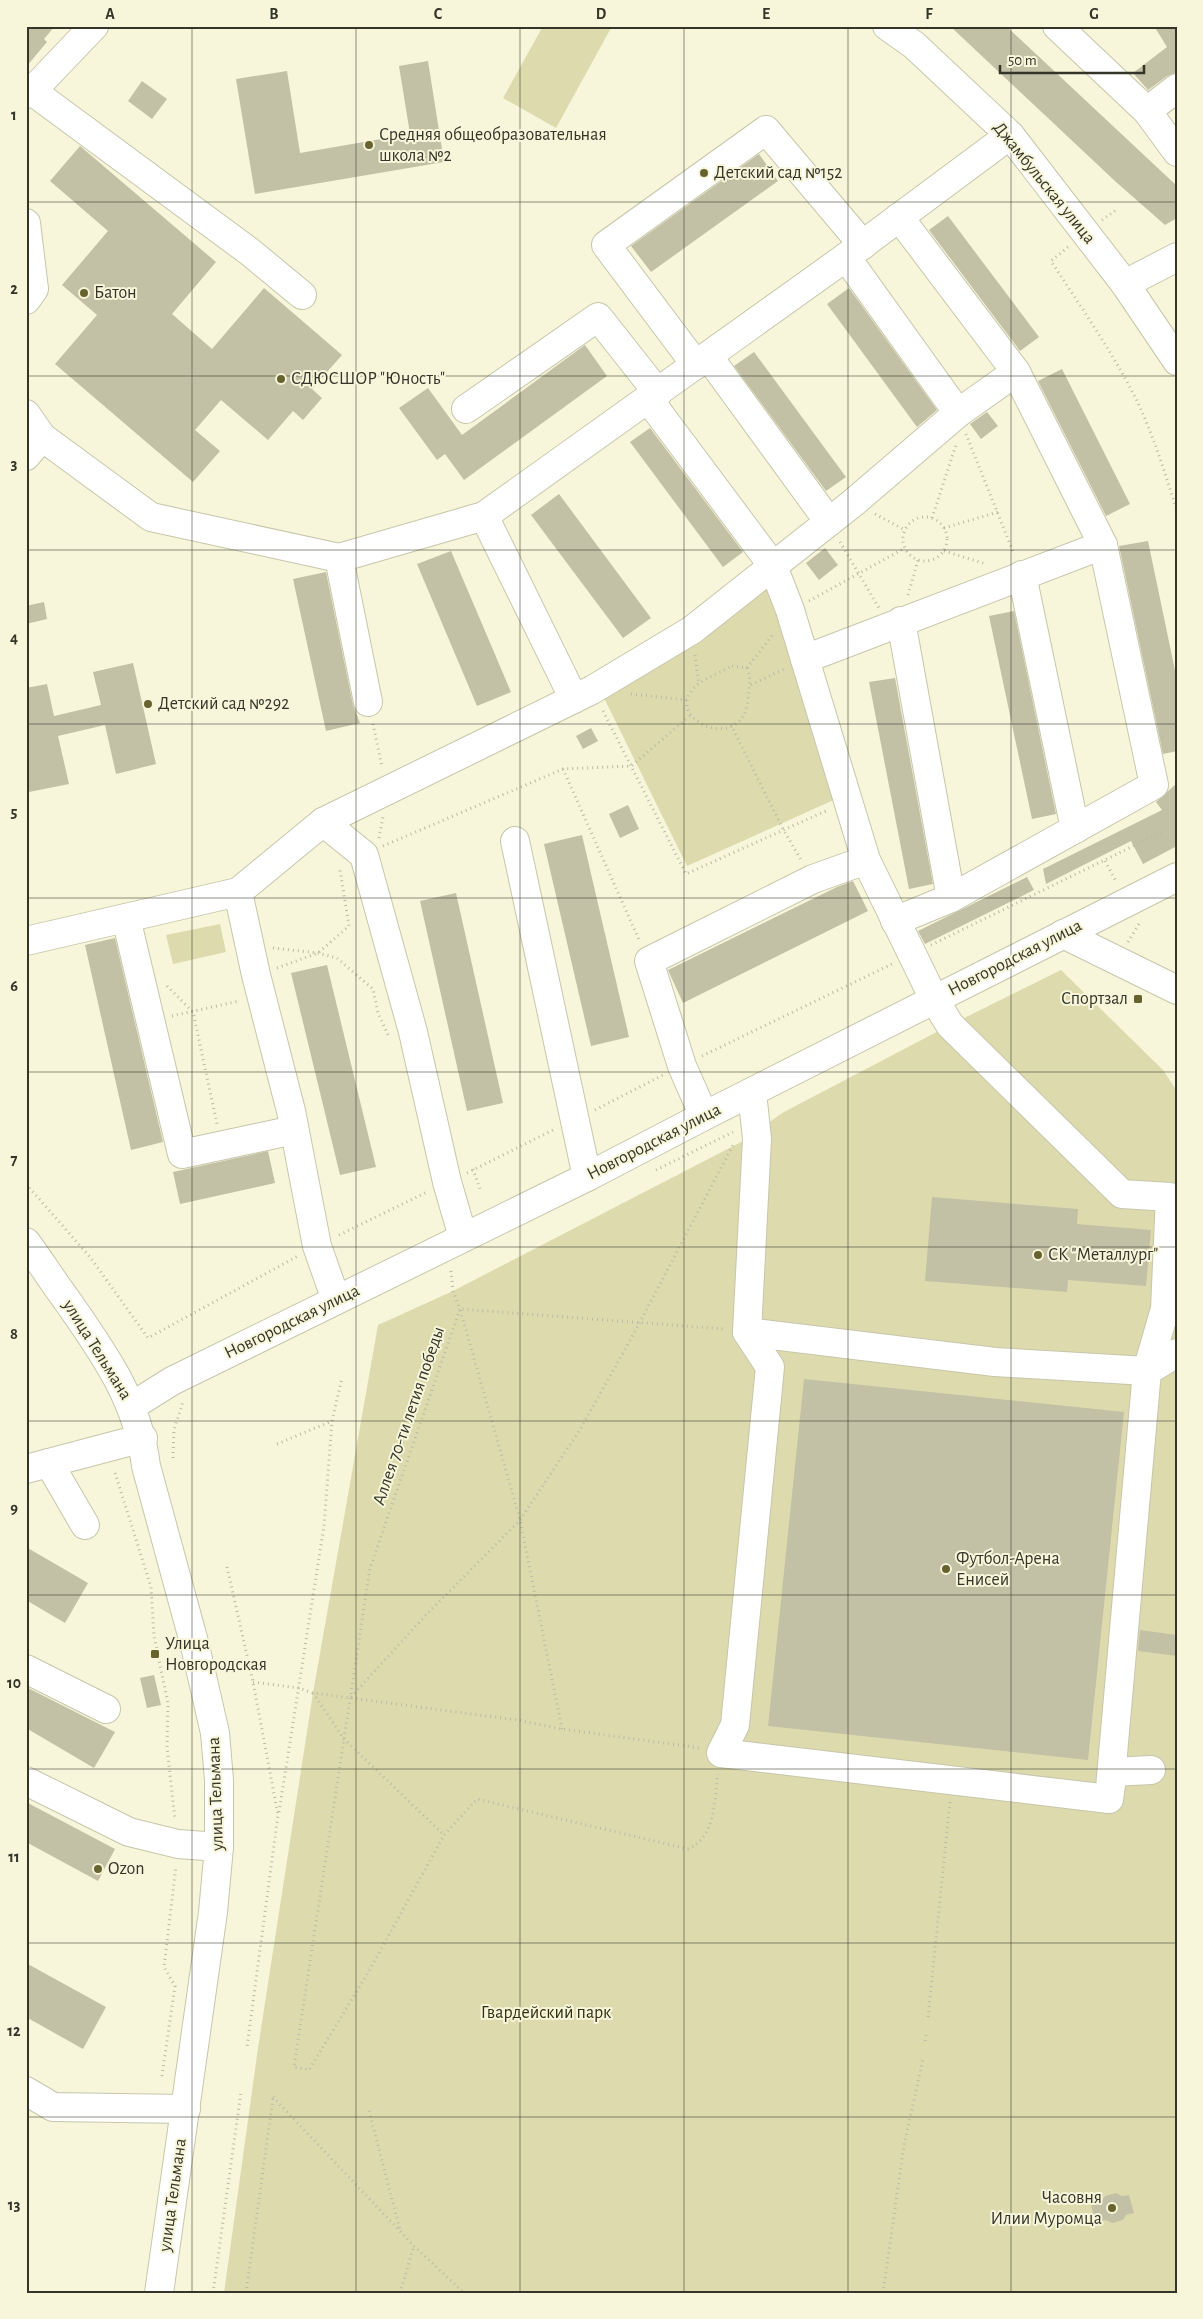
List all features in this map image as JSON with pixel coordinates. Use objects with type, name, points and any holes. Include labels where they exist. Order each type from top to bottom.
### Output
[{"type":"street","points":[[94,26],[29,92],[250,252],[302,295]]},
{"type":"street","name":"Джамбульская улица","points":[[887,26],[914,45],[1010,136],[1125,284],[1177,361]]},
{"type":"street","points":[[1057,26],[1147,111],[1177,152]]},
{"type":"street","points":[[1147,111],[1177,88]]},
{"type":"street","points":[[829,522],[702,361],[606,246],[766,130],[855,251],[960,419]]},
{"type":"street","points":[[26,414],[34,446],[151,517],[339,558],[484,516],[654,397],[1010,136]]},
{"type":"street","points":[[895,921],[951,898],[1154,785],[1103,545],[1016,372],[899,217]]},
{"type":"street","points":[[26,223],[34,290],[26,300]]},
{"type":"street","points":[[1125,284],[1177,257]]},
{"type":"street","points":[[466,408],[598,316],[773,566],[790,610],[866,860],[934,999],[950,1025],[1122,1194],[1170,1196],[1165,1309],[1147,1371],[1113,1772],[1109,1799],[952,1782],[721,1752],[735,1725],[770,1367],[747,1332],[757,1138],[752,1092]]},
{"type":"street","points":[[26,941],[238,892],[323,822],[583,694],[692,630],[960,419],[1016,372]]},
{"type":"street","points":[[484,516],[583,694]]},
{"type":"street","points":[[805,659],[1103,545]]},
{"type":"street","points":[[339,558],[368,702]]},
{"type":"street","points":[[1022,575],[1075,829]]},
{"type":"street","points":[[895,624],[951,898]]},
{"type":"street","points":[[323,822],[364,855],[413,1032],[447,1182],[463,1237]]},
{"type":"street","points":[[515,841],[588,1177]]},
{"type":"street","points":[[704,1116],[682,1066],[649,961],[813,879],[866,860]]},
{"type":"street","name":"Новгородская улица","points":[[132,1406],[172,1381],[588,1177],[1063,934],[1123,888],[1177,877]]},
{"type":"street","points":[[238,892],[294,1130],[317,1246],[336,1300]]},
{"type":"street","points":[[126,918],[152,1020],[182,1154],[294,1130]]},
{"type":"street","points":[[1063,934],[1177,990]]},
{"type":"street","name":"улица Тельмана","points":[[26,1242],[100,1348],[132,1406],[143,1438],[146,1466],[196,1646],[215,1733],[219,1780],[219,1847],[213,1912],[159,2293]]},
{"type":"street","points":[[747,1332],[995,1362],[1147,1371],[1177,1353]]},
{"type":"street","points":[[85,1525],[38,1466],[143,1438]]},
{"type":"street","points":[[26,1669],[106,1709]]},
{"type":"street","points":[[1113,1772],[1151,1770]]},
{"type":"street","points":[[26,1781],[129,1832],[178,1844],[219,1847]]},
{"type":"street","points":[[26,2091],[53,2106],[186,2109]]},
{"type":"path","points":[[1116,210],[1051,261],[1136,399],[1162,464],[1177,510]]},
{"type":"path","points":[[960,419],[1022,575]]},
{"type":"path","points":[[932,518],[960,419]]},
{"type":"path","points":[[853,503],[906,530]]},
{"type":"path","points":[[944,528],[998,512]]},
{"type":"path","points":[[932,518],[944,528],[947,540],[944,551],[932,560],[918,560],[908,553],[905,548],[903,542],[906,530],[914,520],[932,518]]},
{"type":"path","points":[[829,522],[859,575],[895,624]]},
{"type":"path","points":[[747,668],[732,666],[693,688],[687,700],[691,715],[696,721],[710,729],[718,730],[738,723],[748,708],[751,685],[747,668],[790,610],[859,575],[905,548]]},
{"type":"path","points":[[944,551],[987,565]]},
{"type":"path","points":[[895,624],[918,560]]},
{"type":"path","points":[[751,685],[805,659]]},
{"type":"path","points":[[583,694],[631,766],[686,874],[848,801]]},
{"type":"path","points":[[630,694],[687,700]]},
{"type":"path","points":[[377,848],[563,769],[631,766],[691,715]]},
{"type":"path","points":[[731,725],[783,830],[813,879]]},
{"type":"path","points":[[563,769],[649,961]]},
{"type":"path","points":[[26,1184],[90,1257],[148,1338],[317,1246],[1164,831]]},
{"type":"path","points":[[1105,861],[1123,888],[1138,924],[1116,960]]},
{"type":"path","points":[[152,1020],[192,1012],[259,986],[318,953],[350,926],[340,870]]},
{"type":"path","points":[[246,930],[273,948],[318,953],[337,958],[373,989],[378,1013],[390,1037],[413,1032]]},
{"type":"path","points":[[192,1012],[218,1127]]},
{"type":"path","points":[[350,1698],[425,1616],[520,1520],[581,1428],[639,1324],[734,1144]]},
{"type":"path","points":[[473,1169],[481,1192]]},
{"type":"path","name":"Аллея 70-ти летия победы","points":[[444,1835],[369,1971],[309,2070],[294,2067],[370,1568],[460,1309],[453,1291],[451,1271]]},
{"type":"path","points":[[562,1729],[520,1520],[460,1309],[747,1332]]},
{"type":"path","points":[[247,2047],[278,1815],[324,1526],[332,1421],[342,1378]]},
{"type":"path","points":[[173,1458],[174,1429],[183,1402]]},
{"type":"path","points":[[277,1444],[332,1421]]},
{"type":"path","points":[[115,1473],[151,1587],[154,1636],[168,1703],[167,1746],[178,1844],[164,1967],[175,1986],[162,2076]]},
{"type":"path","points":[[228,1567],[253,1682],[278,1815]]},
{"type":"path","points":[[253,1682],[299,1688],[313,1693],[517,1720],[562,1729],[721,1752],[709,1831],[696,1846],[688,1850],[477,1799],[444,1835],[344,1739],[313,1693]]},
{"type":"path","points":[[928,2017],[952,1782]]},
{"type":"path","points":[[925,2041],[926,2035]]},
{"type":"path","points":[[883,2293],[904,2145],[923,2059]]},
{"type":"path","points":[[212,2293],[241,2092]]},
{"type":"path","points":[[246,2293],[273,2097],[414,2246],[464,2293]]},
{"type":"path","points":[[369,2111],[400,2230]]},
{"type":"path","points":[[400,2293],[414,2246]]},
{"type":"green space","points":[[543,26],[607,26],[611,28],[556,128],[503,98]]},
{"type":"green space","points":[[772,586],[836,799],[687,866],[604,698]]},
{"type":"green space","points":[[220,924],[226,952],[173,964],[166,935]]},
{"type":"green space","name":"Гвардейский парк","points":[[1061,970],[1163,1070],[1177,1091],[1177,2293],[224,2293],[258,2048],[313,1693],[378,1325],[453,1291],[745,1140],[782,1113],[950,1025]]},
{"type":"building","points":[[26,26],[55,26],[44,39],[47,42],[26,67]]},
{"type":"building","points":[[950,26],[1006,26],[1177,186],[1177,218],[1165,225],[1116,182]]},
{"type":"building","points":[[1154,26],[1177,26],[1177,73],[1167,76],[1148,90],[1133,73],[1167,47]]},
{"type":"building","points":[[428,61],[444,162],[255,194],[236,79],[287,71],[300,153],[410,134],[399,66]]},
{"type":"building","points":[[142,81],[167,99],[152,119],[128,101]]},
{"type":"building","points":[[80,146],[216,262],[172,314],[212,349],[264,288],[342,355],[312,389],[322,398],[303,420],[293,411],[268,440],[221,400],[195,430],[220,451],[193,482],[55,364],[97,315],[62,285],[108,231],[50,181]]},
{"type":"building","points":[[759,154],[778,181],[651,272],[631,246]]},
{"type":"building","points":[[948,216],[1039,337],[1020,351],[929,230]]},
{"type":"building","points":[[849,288],[937,410],[917,427],[827,304]]},
{"type":"building","points":[[585,345],[607,376],[464,480],[445,454],[437,460],[399,408],[428,388],[462,435]]},
{"type":"building","points":[[754,352],[846,477],[826,491],[734,366]]},
{"type":"building","points":[[1062,369],[1130,504],[1106,516],[1038,381]]},
{"type":"building","points":[[987,412],[998,426],[981,439],[970,424]]},
{"type":"building","points":[[650,428],[743,552],[723,567],[630,442]]},
{"type":"building","points":[[559,494],[651,618],[623,638],[531,515]]},
{"type":"building","points":[[1148,541],[1177,680],[1177,751],[1163,754],[1119,546]]},
{"type":"building","points":[[825,548],[838,565],[819,580],[806,563]]},
{"type":"building","points":[[451,551],[511,692],[477,706],[417,564]]},
{"type":"building","points":[[326,572],[353,705],[360,723],[326,731],[293,579]]},
{"type":"building","points":[[44,602],[47,619],[26,624],[26,606]]},
{"type":"building","points":[[1014,611],[1056,814],[1032,819],[989,616]]},
{"type":"building","points":[[133,663],[156,764],[116,774],[105,725],[58,736],[69,784],[29,792],[26,779],[26,688],[47,684],[54,716],[101,705],[93,672]]},
{"type":"building","points":[[895,678],[933,884],[909,889],[869,682]]},
{"type":"building","points":[[591,728],[598,741],[583,749],[576,736]]},
{"type":"building","points":[[1177,783],[1177,846],[1143,864],[1131,841],[1046,884],[1043,869],[1162,810],[1156,802]]},
{"type":"building","points":[[628,805],[639,829],[620,838],[609,814]]},
{"type":"building","points":[[582,835],[629,1037],[591,1046],[544,844]]},
{"type":"building","points":[[1027,877],[1034,890],[925,944],[918,931]]},
{"type":"building","points":[[853,881],[868,911],[683,1003],[668,970],[837,887]]},
{"type":"building","points":[[456,893],[503,1103],[467,1111],[420,901]]},
{"type":"building","points":[[115,938],[163,1142],[131,1150],[85,945]]},
{"type":"building","points":[[327,965],[376,1167],[340,1175],[291,973]]},
{"type":"building","points":[[268,1151],[275,1183],[180,1204],[173,1172]]},
{"type":"building","name":"СК \"Металлург\"","points":[[932,1197],[1078,1209],[1077,1224],[1151,1230],[1146,1286],[1068,1280],[1067,1292],[925,1281]]},
{"type":"building","name":"Футбол-Арена Енисей","points":[[804,1379],[1124,1412],[1088,1760],[768,1726]]},
{"type":"building","points":[[26,1547],[88,1583],[65,1623],[26,1600]]},
{"type":"building","points":[[1140,1630],[1177,1635],[1177,1656],[1138,1651]]},
{"type":"building","points":[[154,1675],[161,1705],[147,1708],[140,1678]]},
{"type":"building","points":[[26,1687],[115,1732],[94,1768],[26,1728]]},
{"type":"building","points":[[26,1802],[115,1849],[98,1881],[26,1842]]},
{"type":"building","points":[[26,1963],[106,2007],[83,2049],[26,2017]]},
{"type":"building","name":"Часовня Илии Муромца","points":[[1116,2193],[1122,2196],[1129,2195],[1134,2213],[1126,2215],[1123,2220],[1112,2223],[1106,2220],[1095,2222],[1091,2204],[1102,2201],[1105,2196]]},
{"type":"place","name":"Средняя общеобразовательная школа №2","points":[[369,145]]},
{"type":"place","name":"Детский сад №152","points":[[704,173]]},
{"type":"place","name":"Батон","points":[[84,293]]},
{"type":"place","name":"СДЮСШОР \"Юность\"","points":[[281,379]]},
{"type":"place","name":"Детский сад №292","points":[[148,704]]},
{"type":"place","name":"Спортзал","points":[[1138,999]]},
{"type":"place","name":"СК \"Металлург\"","points":[[1038,1255]]},
{"type":"place","name":"Футбол-Арена Енисей","points":[[946,1569]]},
{"type":"place","name":"Улица Новгородская","points":[[155,1654]]},
{"type":"place","name":"Ozon","points":[[98,1869]]},
{"type":"place","name":"Часовня Илии Муромца","points":[[1112,2208]]}]
